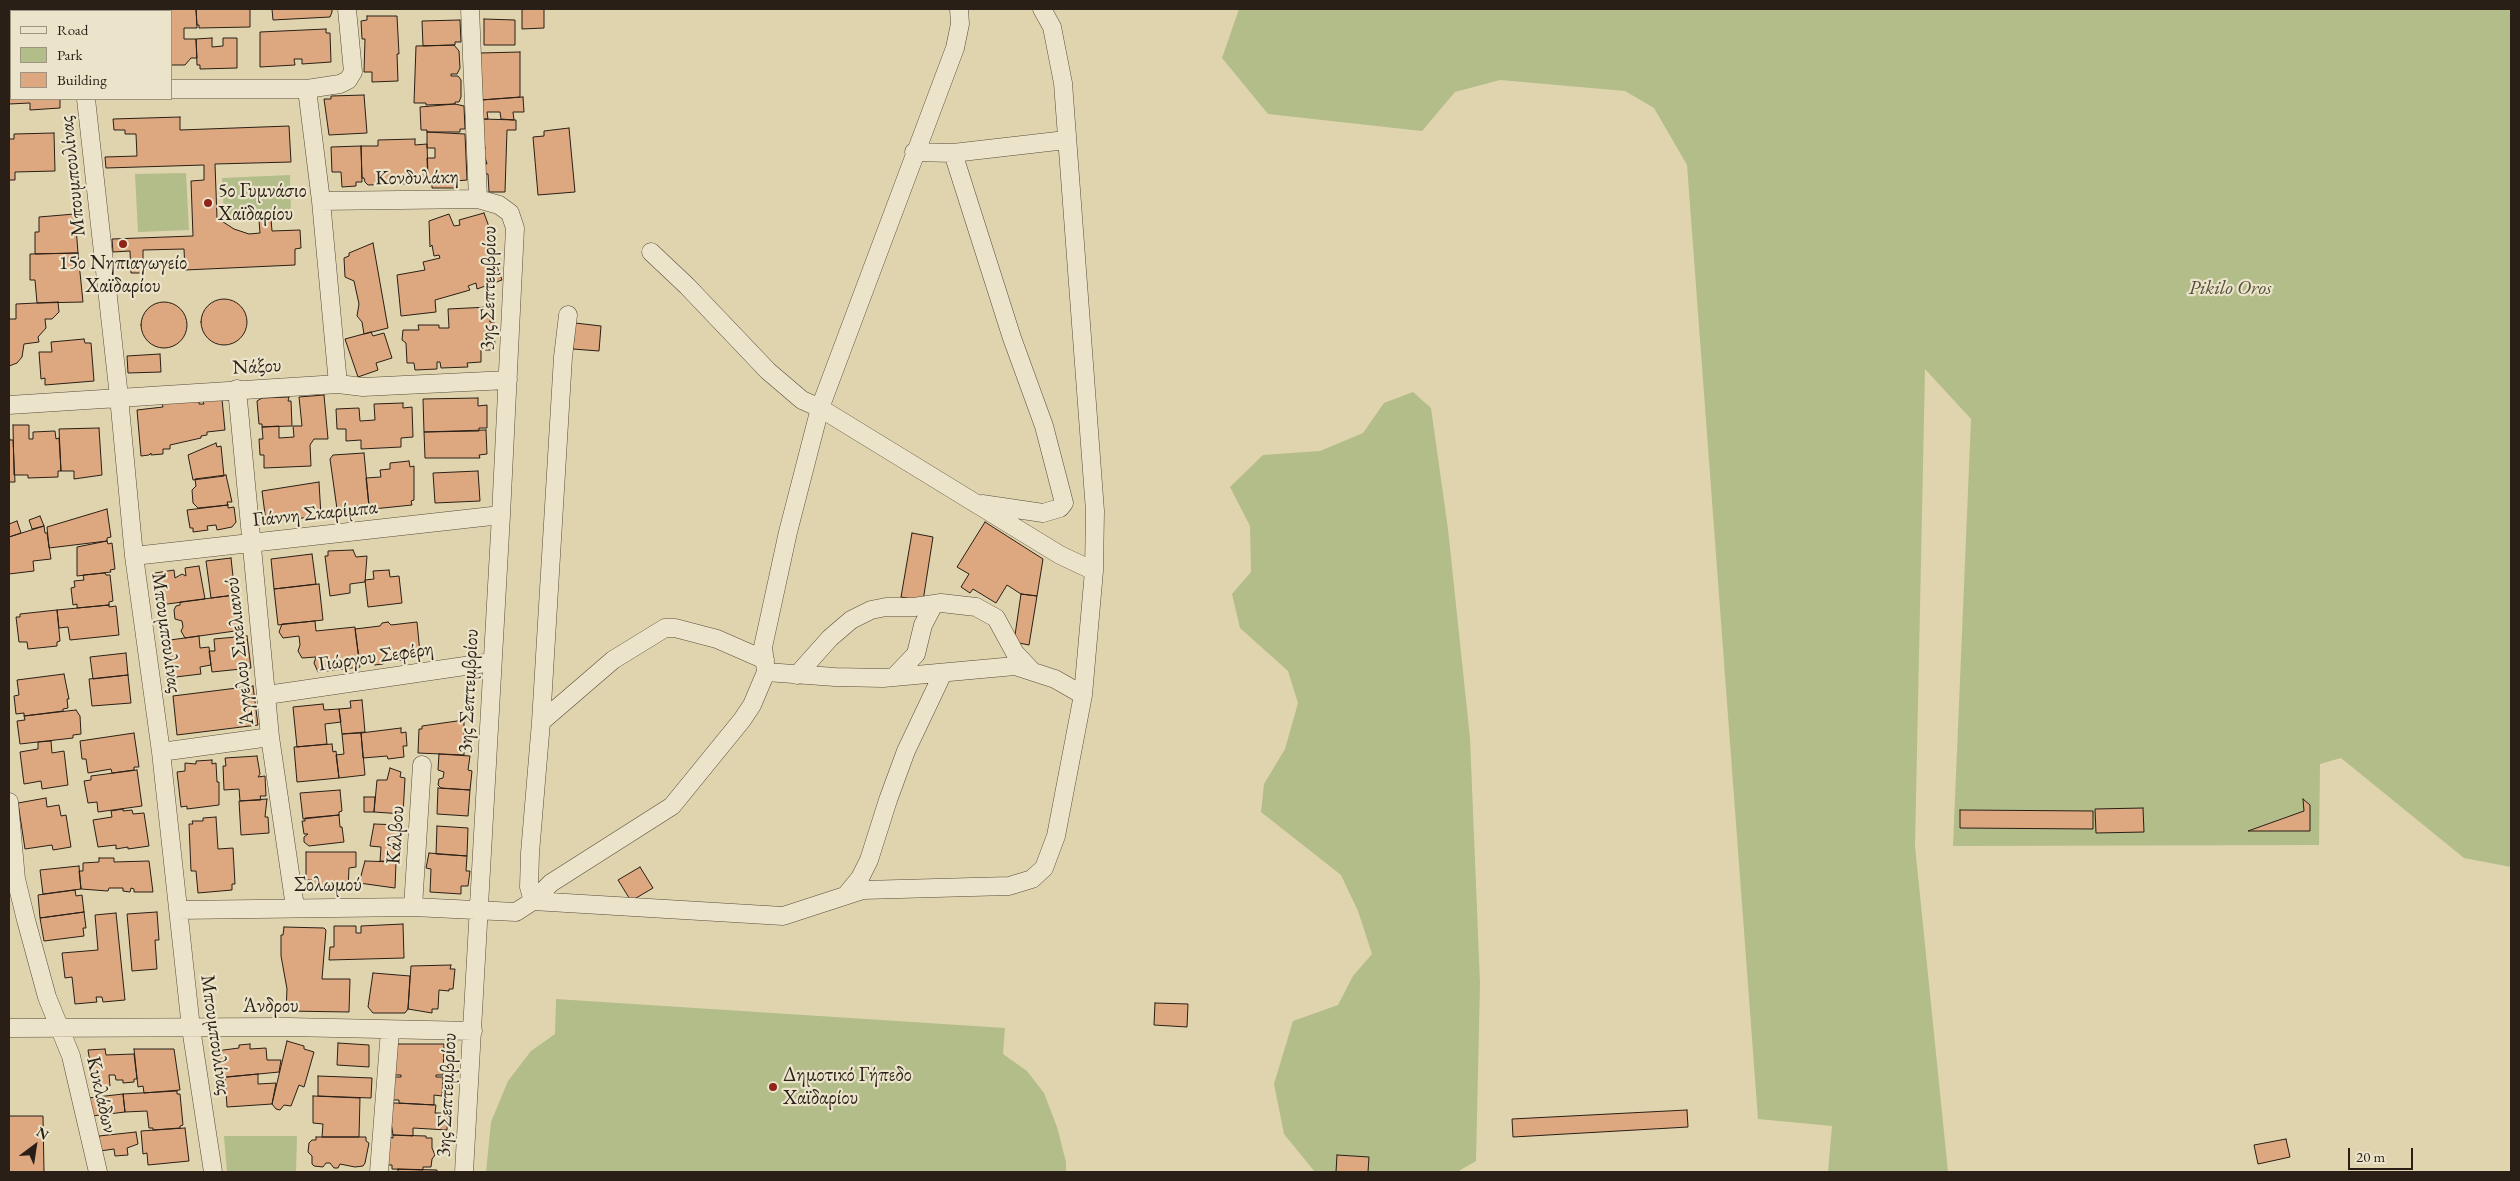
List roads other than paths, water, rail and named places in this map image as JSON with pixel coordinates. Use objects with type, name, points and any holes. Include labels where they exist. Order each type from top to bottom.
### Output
[{"type":"street","points":[[172,89],[307,88],[340,84],[348,80],[353,72],[347,9]]},
{"type":"street","points":[[470,9],[478,199]]},
{"type":"street","points":[[533,901],[551,883],[672,806],[742,720],[765,666],[763,647],[788,532],[820,408],[954,48],[960,24],[959,9]]},
{"type":"street","points":[[533,901],[783,916],[863,890],[1008,886],[1032,879],[1044,868],[1056,836],[1083,694],[1094,571],[1095,510],[1094,466],[1066,140],[1063,83],[1052,27],[1042,9]]},
{"type":"street","points":[[307,88],[321,200],[338,384]]},
{"type":"street","name":"Μπουμπουλίνας","points":[[86,100],[119,397],[134,556],[161,752],[191,1028],[214,1172]]},
{"type":"street","points":[[914,152],[953,153],[1066,140]]},
{"type":"street","points":[[953,153],[1012,338],[1044,426],[1064,503],[1060,508],[1043,512],[972,502]]},
{"type":"street","name":"Κονδυλάκη","points":[[321,200],[478,199],[499,205],[510,213]]},
{"type":"street","name":"3ης Σεπτεμβρίου","points":[[464,1172],[508,380],[515,228],[510,213]]},
{"type":"street","points":[[651,252],[768,371],[802,400],[820,408],[1060,555],[1094,571]]},
{"type":"street","points":[[533,901],[529,887],[530,853],[541,722],[563,357],[568,315]]},
{"type":"street","name":"Νάξου","points":[[9,405],[237,389],[338,384],[363,388],[508,380]]},
{"type":"street","name":"Άγγελου Σικελιανού","points":[[237,389],[250,542],[270,737],[295,908]]},
{"type":"street","name":"Γιάννη Σκαρίμπα","points":[[134,556],[501,515]]},
{"type":"street","points":[[797,675],[830,638],[851,620],[871,610],[886,606],[934,604],[976,607],[996,618],[1015,653],[1032,672]]},
{"type":"street","points":[[894,677],[916,654],[923,625],[934,604]]},
{"type":"street","points":[[541,722],[613,660],[665,628],[675,628],[717,639],[765,666],[797,675],[894,677],[1015,666],[1055,679],[1083,694]]},
{"type":"street","name":"Γιώργου Σεφέρη","points":[[267,695],[492,662]]},
{"type":"street","points":[[846,895],[860,878],[869,860],[906,751],[943,673]]},
{"type":"street","points":[[161,752],[270,737]]},
{"type":"street","name":"Κάλβου","points":[[413,907],[422,765]]},
{"type":"street","name":"Κυκλάδων","points":[[9,802],[16,879],[47,997],[72,1056],[98,1172]]},
{"type":"street","name":"Σολωμού","points":[[178,910],[413,907],[516,912],[533,901]]},
{"type":"street","name":"Άνδρου","points":[[9,1028],[473,1031]]},
{"type":"street","points":[[379,1172],[390,1030]]},
{"type":"place","name":"5ο Γυμνάσιο Χαϊδαρίου","points":[[208,203]]},
{"type":"place","name":"15ο Νηπιαγωγείο Χαϊδαρίου","points":[[123,244]]},
{"type":"place","name":"Δημοτικό Γήπεδο Χαϊδαρίου","points":[[773,1087]]},
{"type":"park label","name":"Pikilo Oros","points":[[2230,289]]}]
